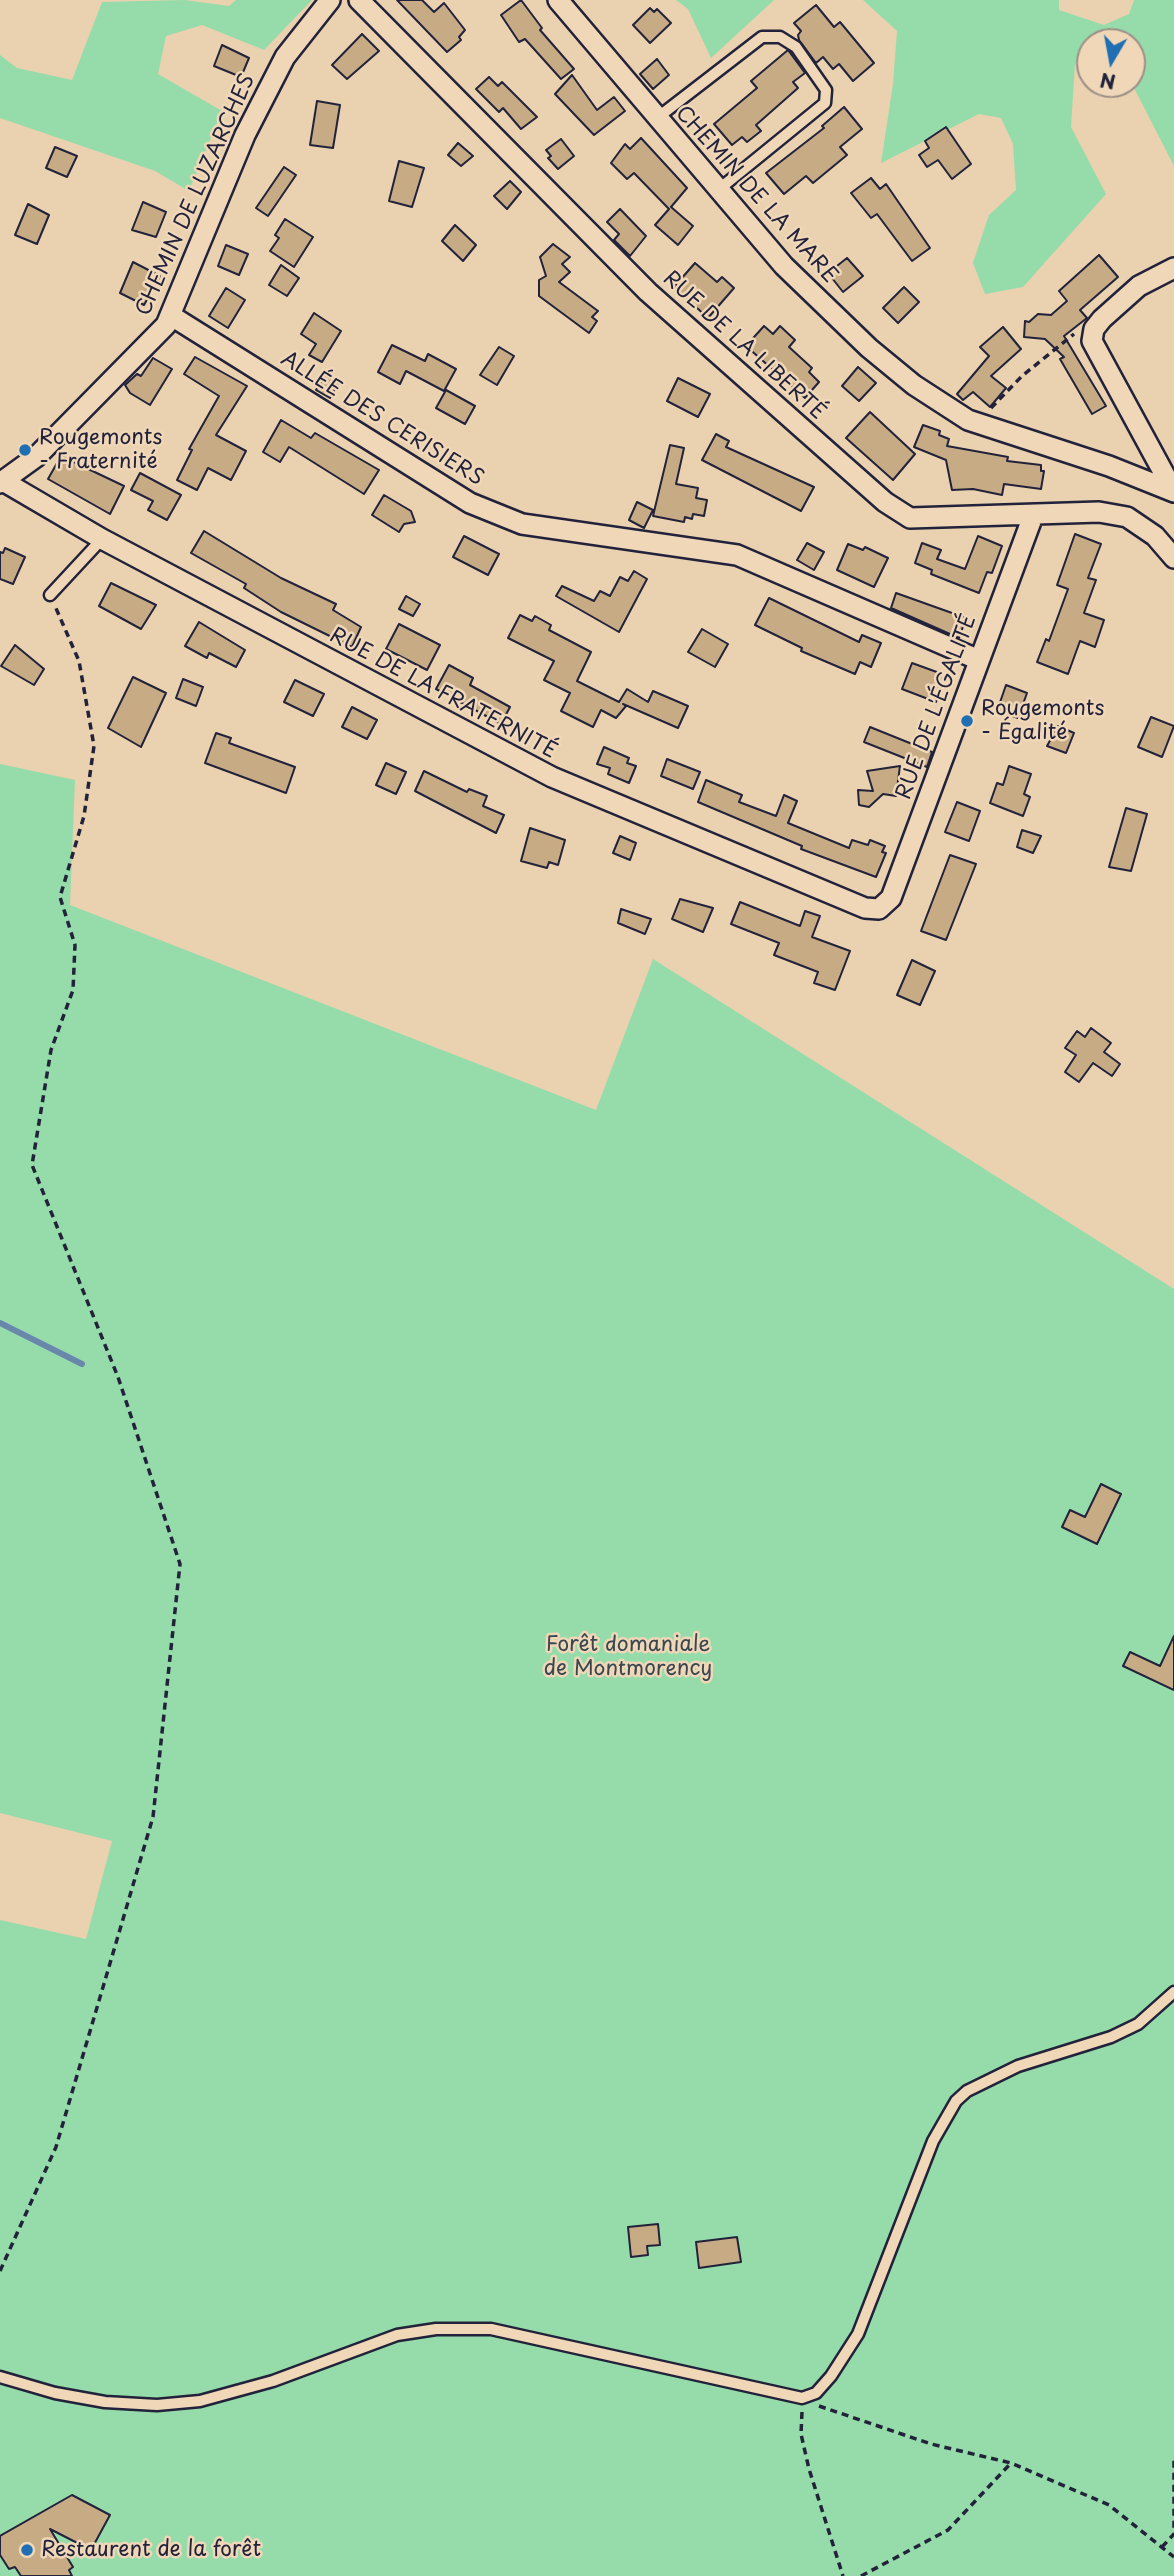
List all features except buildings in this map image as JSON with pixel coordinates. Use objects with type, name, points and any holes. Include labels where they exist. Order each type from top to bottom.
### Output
[{"type":"street","name":"CHEMIN DE LUZARCHES","points":[[2,482],[36,457],[166,325],[245,135],[285,57],[330,0]]},
{"type":"street","name":"RUE DE LA LIBERTÉ","points":[[359,0],[648,292],[885,502],[909,518],[1099,512],[1127,517],[1154,536],[1174,558]]},
{"type":"street","name":"CHEMIN DE LA MARE","points":[[558,0],[784,266],[869,348],[914,385],[968,420],[1109,466],[1174,492]]},
{"type":"street","points":[[1174,268],[1139,286],[1101,318],[1094,329],[1092,341],[1174,492]]},
{"type":"street","name":"ALLÉE DES CERISIERS","points":[[170,316],[470,503],[522,524],[737,555],[979,660]]},
{"type":"street","name":"RUE DE LA FRATERNITÉ","points":[[2,482],[102,539],[552,777],[865,908],[879,909]]},
{"type":"street","name":"RUE DE L'ÉGALITÉ","points":[[879,909],[891,898],[1032,516]]},
{"type":"lane","points":[[657,119],[762,37],[780,37],[796,47],[826,90],[825,103],[717,190]]},
{"type":"lane","points":[[50,595],[102,539]]},
{"type":"lane","points":[[0,2377],[55,2393],[105,2402],[157,2405],[200,2401],[273,2381],[397,2335],[436,2329],[491,2329],[802,2398],[816,2393],[831,2376],[858,2334],[933,2141],[956,2101],[967,2091],[1018,2066],[1111,2037],[1138,2024],[1174,1992]]},
{"type":"path","points":[[982,425],[990,409],[1058,345],[1080,329],[1094,329]]},
{"type":"path","points":[[0,2271],[56,2147],[153,1817],[180,1564],[118,1377],[32,1165],[51,1049],[73,989],[75,945],[60,897],[85,816],[94,746],[79,660],[50,595]]},
{"type":"path","points":[[843,2576],[809,2469],[801,2434],[802,2398],[931,2444],[1011,2463],[1109,2505],[1174,2557]]},
{"type":"path","points":[[1163,2547],[1174,2534],[1174,2460]]},
{"type":"path","points":[[861,2576],[948,2530],[1011,2463]]},
{"type":"green space","points":[[184,0],[229,6],[236,0],[312,0],[264,50],[202,25],[166,36],[158,74],[222,111],[189,191],[155,171],[0,118],[0,55],[17,68],[72,80],[102,2]]},
{"type":"green space","points":[[676,0],[774,0],[711,58],[688,9]]},
{"type":"green space","points":[[863,0],[1059,0],[1059,10],[1104,25],[1129,14],[1134,0],[1174,0],[1174,166],[1139,98],[1146,98],[1146,28],[1076,28],[1071,127],[1106,194],[1023,287],[985,294],[973,263],[989,215],[1016,190],[1013,144],[1001,118],[979,114],[881,163],[893,84],[897,31]]},
{"type":"green space","name":"Forêt domaniale de Montmorency","points":[[0,764],[75,780],[70,905],[596,1110],[653,959],[1174,1289],[1174,2576],[0,2576],[0,1920],[86,1939],[112,1841],[0,1813]]},
{"type":"waterway","points":[[0,1323],[82,1364]]},
{"type":"place","name":"Rougemonts - Fraternité","points":[[25,450]]},
{"type":"place","name":"Rougemonts - Égalité","points":[[967,721]]},
{"type":"place","name":"Restaurent de la forêt","points":[[27,2550]]}]
